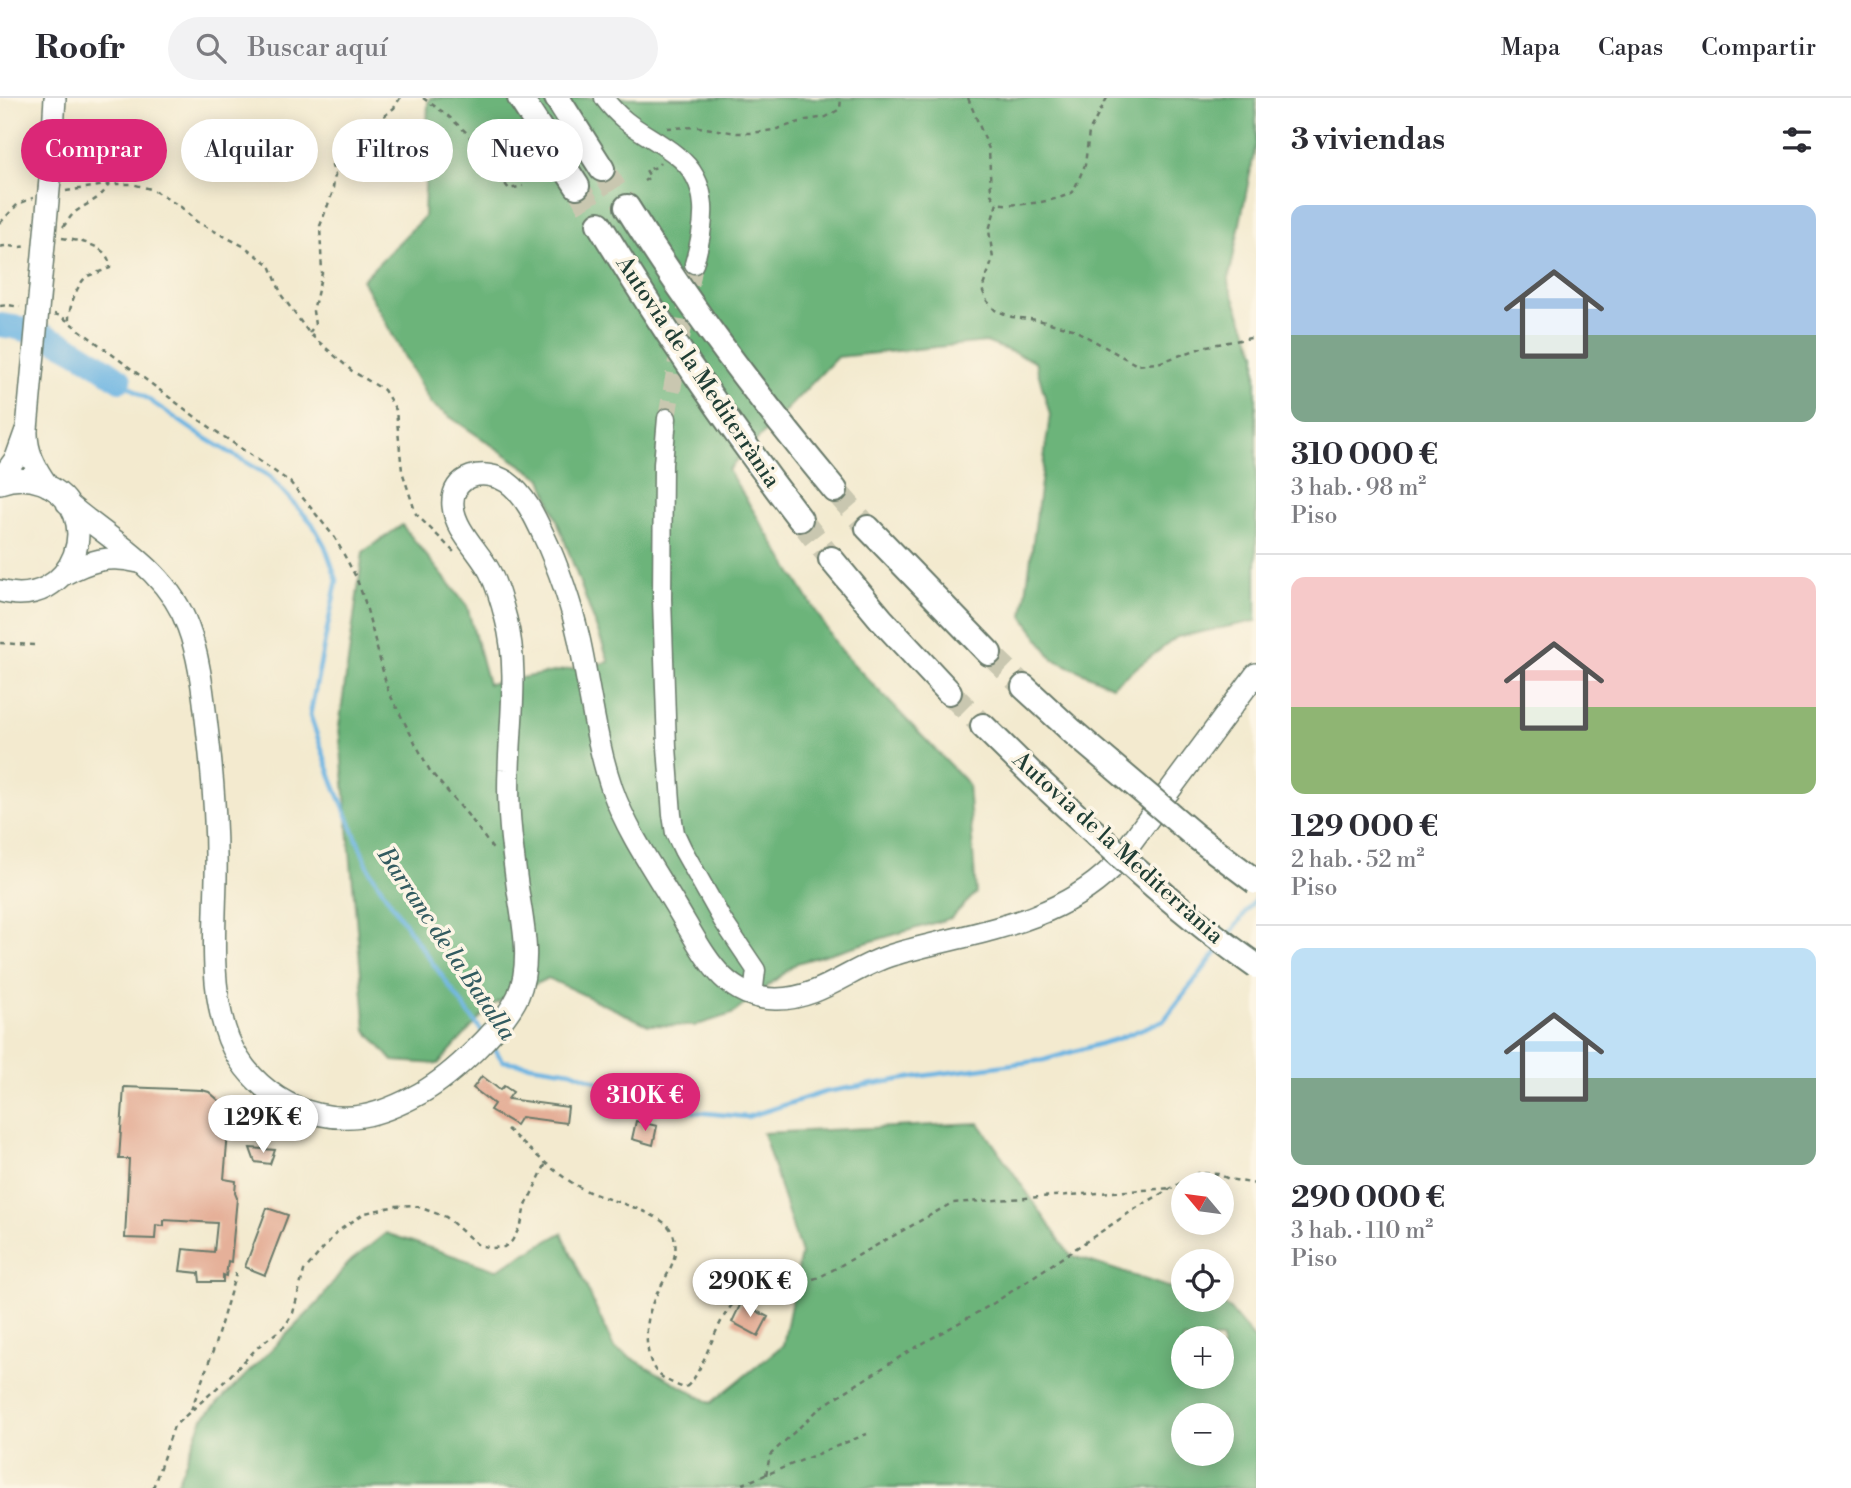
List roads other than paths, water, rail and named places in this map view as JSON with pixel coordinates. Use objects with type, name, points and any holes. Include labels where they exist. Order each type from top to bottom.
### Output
[{"type":"highway","points":[[520,98],[577,186]]},
{"type":"highway","points":[[557,98],[602,169]]},
{"type":"highway","name":"Autovia de la Mediterrània","points":[[627,207],[731,359],[835,490]]},
{"type":"highway","name":"Autovia de la Mediterrània","points":[[599,224],[681,354],[800,519]]},
{"type":"highway","points":[[868,528],[989,653]]},
{"type":"highway","points":[[831,559],[881,619],[949,692]]},
{"type":"highway","points":[[1024,687],[1194,835],[1256,881]]},
{"type":"highway","name":"Autovia de la Mediterrània","points":[[983,726],[1129,863],[1256,966]]},
{"type":"main road","points":[[55,98],[26,440],[31,460],[48,486],[144,564],[173,594],[190,632],[197,657],[213,775],[218,991],[225,1029],[235,1053],[248,1074],[275,1096],[314,1114],[337,1117],[366,1116],[394,1106],[427,1090],[480,1045],[503,1020],[518,995],[526,967],[509,803],[512,665],[508,624],[489,570],[459,524],[452,505],[459,485],[476,474],[492,475],[512,486],[533,516],[555,562],[570,603],[605,767],[622,814],[659,881],[711,965],[724,981],[753,996],[777,999],[800,996],[816,991],[881,958],[984,934],[1052,910],[1082,894],[1120,858],[1256,674]]},
{"type":"main road","points":[[0,481],[16,458],[27,429]]},
{"type":"main road","points":[[0,481],[23,479],[48,486]]},
{"type":"main road","points":[[63,575],[74,556],[78,534],[67,503]]},
{"type":"main road","points":[[0,591],[29,593],[48,587],[63,575],[90,561],[110,558],[144,564]]},
{"type":"street","points":[[604,98],[613,111],[629,125],[659,136],[690,168],[698,182],[703,199],[703,234],[694,264]]},
{"type":"street","points":[[667,418],[663,475],[662,599],[672,815],[675,833],[683,850],[723,921],[756,970],[753,996]]},
{"type":"waterway","points":[[0,325],[49,337],[120,380]]},
{"type":"waterway","name":"Barranc de la Batalla","points":[[120,380],[197,433],[269,476],[312,523],[325,546],[337,580],[310,715],[332,779],[370,871],[483,1033]]},
{"type":"waterway","name":"Barranc de la Batalla","points":[[1228,937],[1256,898]]},
{"type":"waterway","name":"Barranc de la Batalla","points":[[490,1043],[503,1061],[571,1071],[631,1095],[695,1112],[747,1117],[825,1092],[1044,1060],[1117,1039],[1164,1020],[1219,949]]},
{"type":"tunnel","points":[[602,169],[627,207]]},
{"type":"tunnel","points":[[577,186],[599,224]]},
{"type":"tunnel","points":[[667,418],[694,264]]},
{"type":"tunnel","points":[[835,490],[868,528]]},
{"type":"tunnel","points":[[800,519],[831,559]]},
{"type":"tunnel","points":[[989,653],[1024,687]]},
{"type":"tunnel","points":[[949,692],[983,726]]}]
